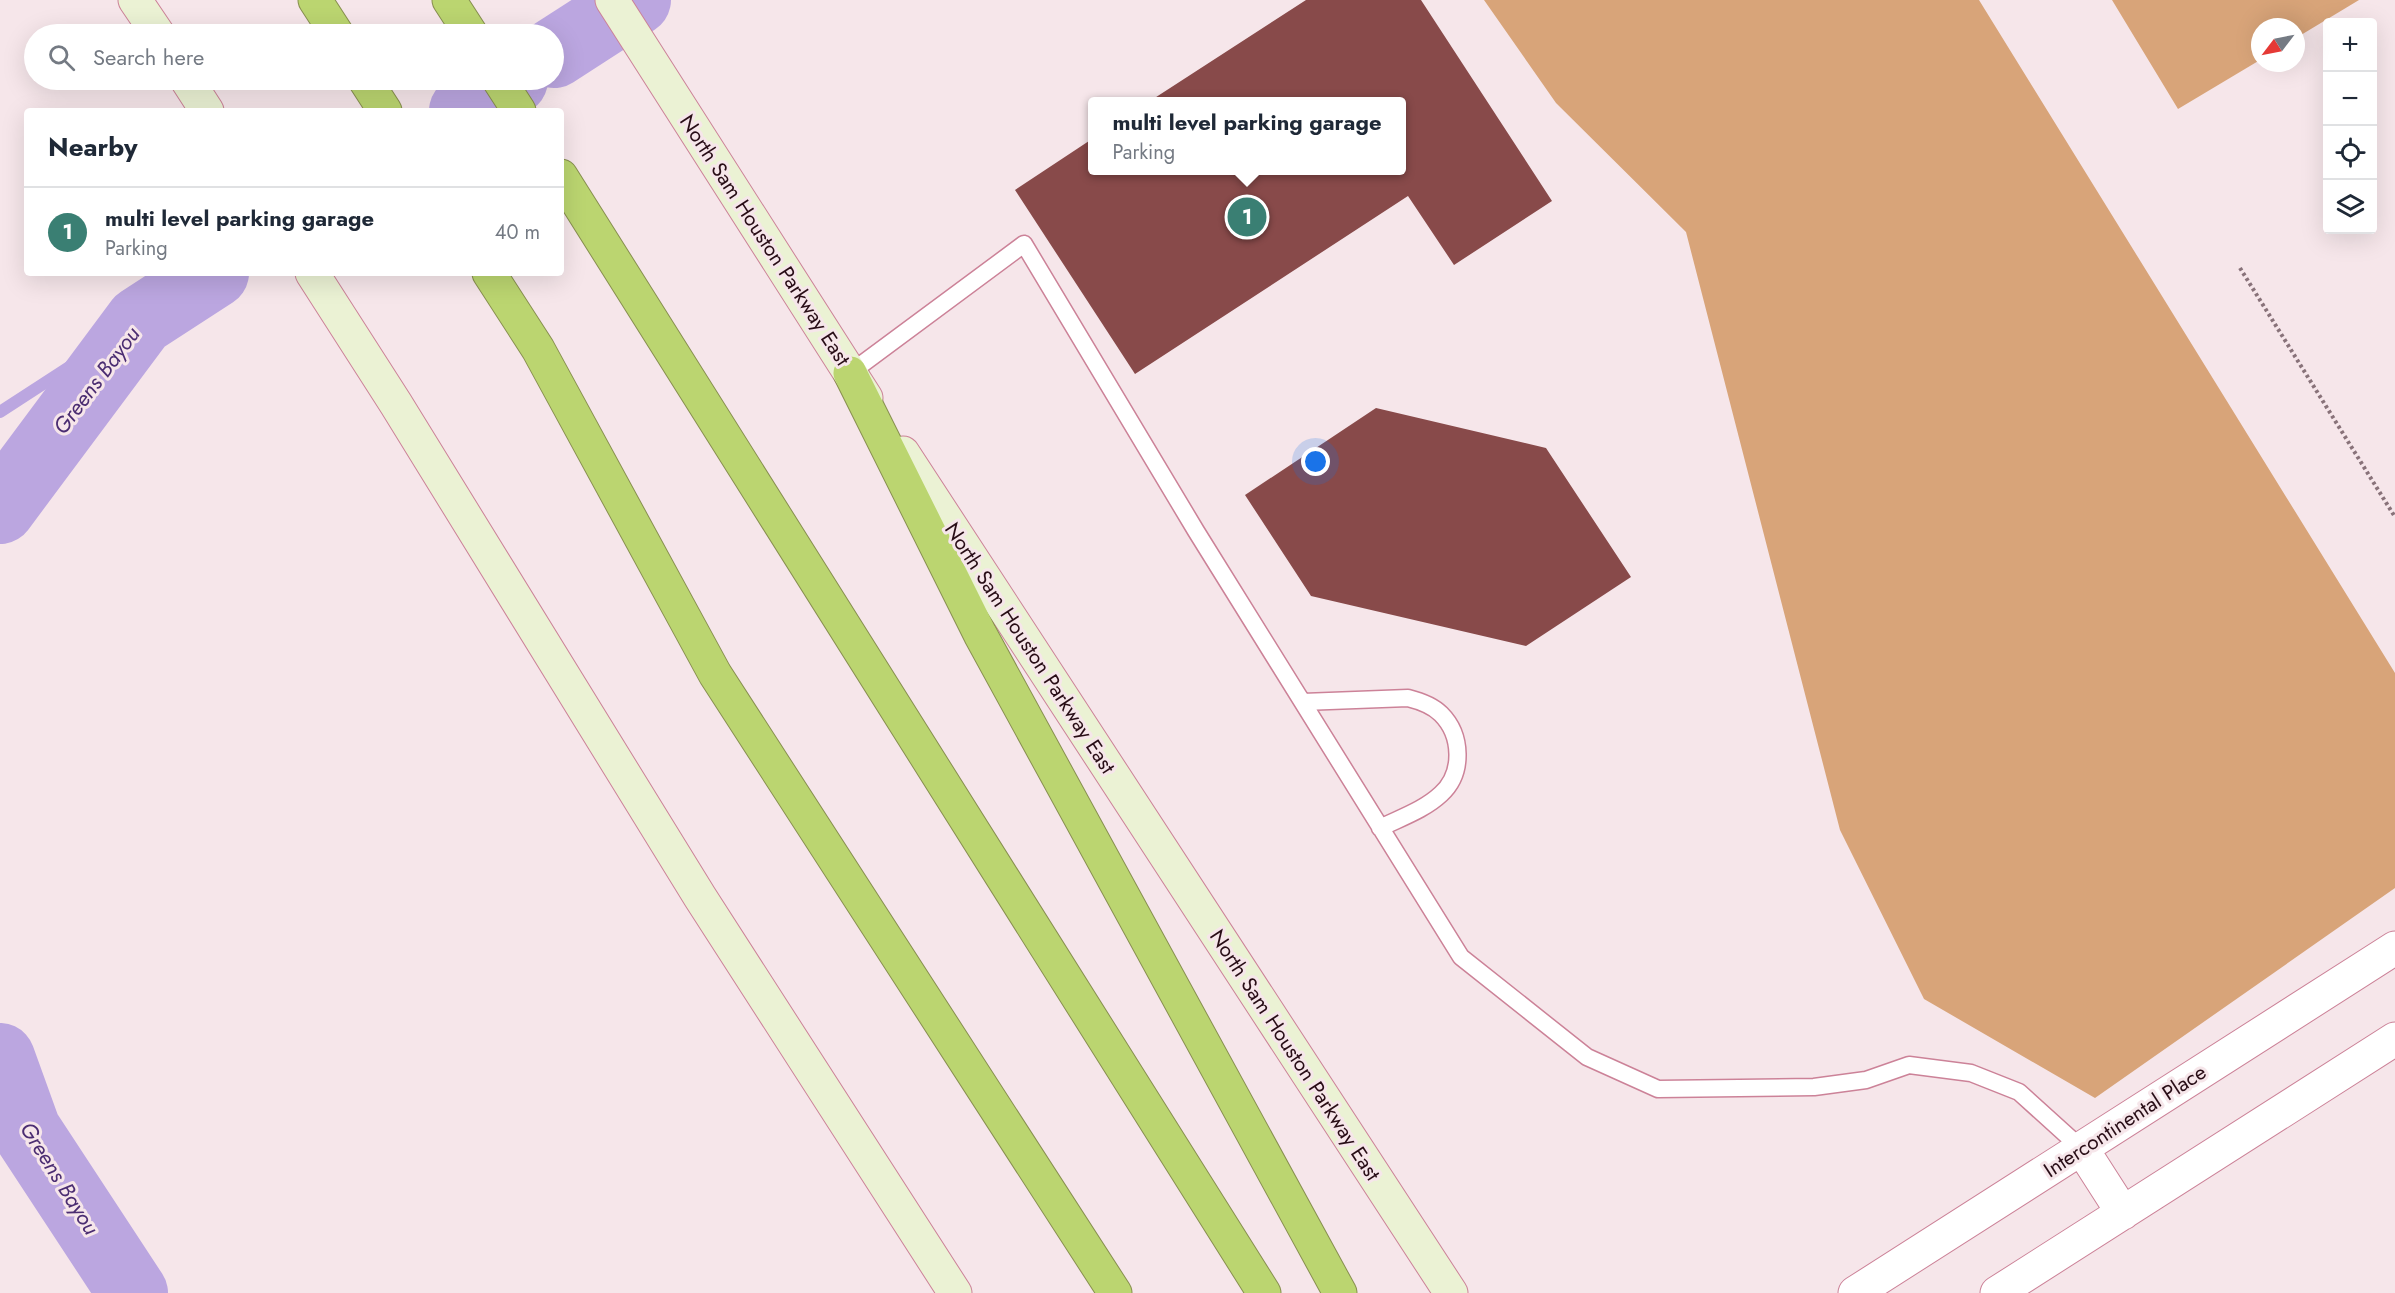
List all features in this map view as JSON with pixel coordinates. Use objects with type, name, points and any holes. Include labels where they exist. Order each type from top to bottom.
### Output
[{"type":"highway","points":[[315,0],[331,24]]},
{"type":"highway","points":[[449,0],[465,24]]},
{"type":"highway","points":[[372,90],[384,108]]},
{"type":"highway","points":[[506,90],[517,108]]},
{"type":"highway","points":[[564,182],[1264,1293]]},
{"type":"highway","points":[[491,276],[538,350],[716,674],[1115,1293]]},
{"type":"highway","points":[[850,372],[980,634],[1340,1293]]},
{"type":"main road","points":[[135,0],[151,24]]},
{"type":"main road","name":"North Sam Houston Parkway East","points":[[612,0],[734,194],[1451,1293]]},
{"type":"main road","points":[[193,90],[205,108]]},
{"type":"main road","points":[[314,276],[396,404],[700,897],[955,1293]]},
{"type":"street","name":"Intercontinental Place","points":[[1855,1293],[2395,948]]},
{"type":"street","points":[[1997,1293],[2395,1039]]},
{"type":"street","points":[[2082,1149],[2123,1213]]},
{"type":"lane","points":[[850,372],[1024,244],[1196,531],[1461,957],[1587,1057],[1658,1089],[1814,1087],[1866,1080],[1909,1065],[1950,1070],[1971,1073],[2019,1092],[2082,1149]]},
{"type":"lane","points":[[1303,702],[1408,698],[1425,703],[1440,712],[1451,727],[1457,743],[1458,761],[1453,778],[1444,793],[1430,804],[1380,828]]},
{"type":"path","points":[[2240,268],[2395,517]]},
{"type":"shaded area","points":[[1484,0],[1979,0],[2395,673],[2395,888],[2095,1098],[1924,999],[1840,830],[1686,232],[1556,103]]},
{"type":"shaded area","points":[[2112,0],[2359,0],[2329,18],[2323,18],[2323,22],[2305,33],[2305,18],[2251,18],[2251,65],[2178,109]]},
{"type":"building","points":[[1306,0],[1421,0],[1552,201],[1454,265],[1408,196],[1135,374],[1015,190],[1088,142],[1088,175],[1406,175],[1406,97],[1156,97]]},
{"type":"building","points":[[1376,408],[1546,448],[1631,577],[1526,646],[1311,596],[1245,495]]},
{"type":"waterway","name":"Greens Bayou","points":[[564,47],[636,0]]},
{"type":"waterway","name":"Greens Bayou","points":[[469,108],[497,90]]},
{"type":"waterway","name":"Greens Bayou","points":[[0,509],[140,321],[209,276]]},
{"type":"waterway","points":[[0,412],[140,321]]},
{"type":"waterway","name":"Greens Bayou","points":[[0,1058],[26,1130],[133,1293]]},
{"type":"place","name":"multi level parking garage","points":[[1247,217]]}]
